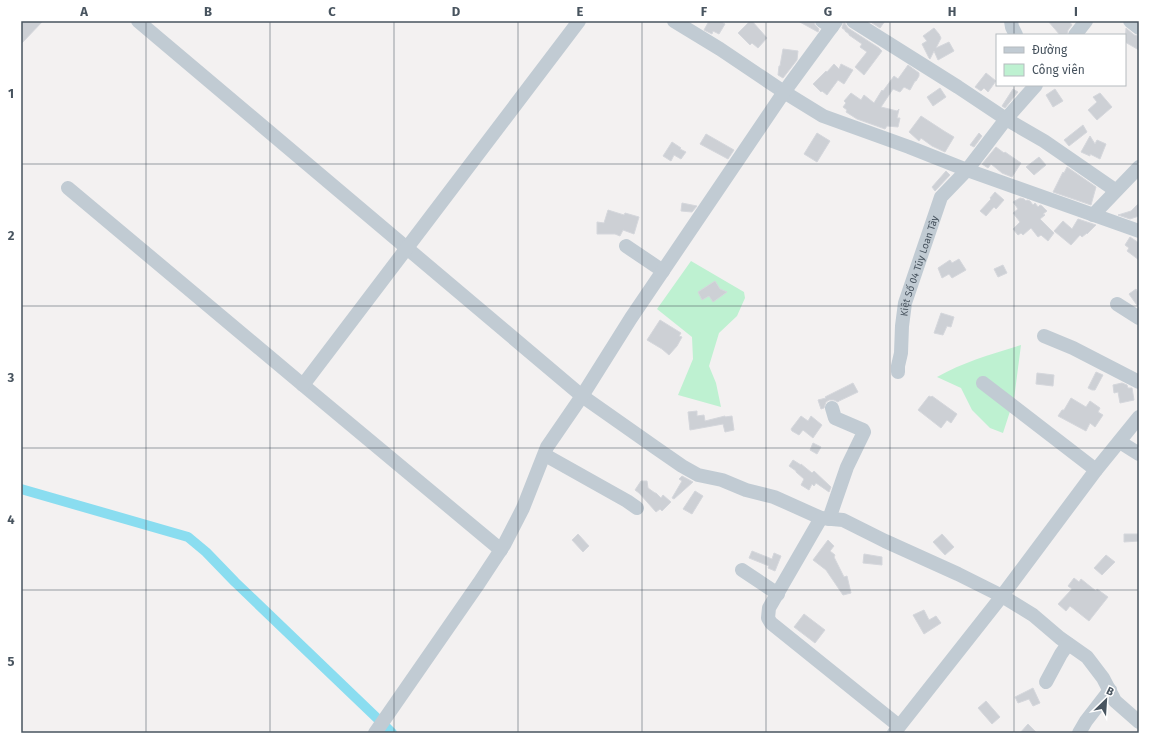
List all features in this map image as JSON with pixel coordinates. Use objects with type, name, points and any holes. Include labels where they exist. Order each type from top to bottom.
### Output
[{"type":"street","points":[[138,21],[582,396],[656,448],[698,475],[722,480],[746,490],[774,497],[825,518],[844,520],[1002,596],[1033,615],[1068,644],[1087,657],[1103,678],[1115,700],[1139,722]]},
{"type":"street","points":[[303,385],[578,21]]},
{"type":"street","points":[[674,21],[823,116],[1139,231]]},
{"type":"street","points":[[853,21],[1006,119],[1044,141],[1116,190]]},
{"type":"street","points":[[1012,21],[1012,27],[1016,34]]},
{"type":"street","points":[[1076,34],[1086,21]]},
{"type":"street","points":[[1130,21],[1139,28]]},
{"type":"street","points":[[380,726],[501,550],[523,508],[547,448],[663,271],[830,23]]},
{"type":"street","name":"Kiệt Số 04 Túy Loan Tây","points":[[898,372],[905,303],[941,197],[968,170],[1006,119],[1035,86]]},
{"type":"street","points":[[1093,215],[1139,167]]},
{"type":"street","points":[[68,188],[501,550]]},
{"type":"street","points":[[626,246],[663,271]]},
{"type":"street","points":[[1117,304],[1139,318]]},
{"type":"street","points":[[1044,336],[1073,348],[1139,382]]},
{"type":"street","points":[[983,383],[1096,470]]},
{"type":"street","points":[[832,408],[835,418],[863,430],[864,432],[825,518],[769,608],[768,618],[771,623],[896,729],[910,714],[1002,596],[1096,470],[1139,417]]},
{"type":"street","points":[[1120,442],[1139,454]]},
{"type":"street","points":[[545,455],[621,497],[637,508]]},
{"type":"street","points":[[742,570],[778,594]]},
{"type":"street","points":[[1046,682],[1068,644]]},
{"type":"street","points":[[1079,733],[1086,721],[1110,690]]},
{"type":"green space","points":[[691,261],[744,292],[745,298],[737,316],[719,333],[709,366],[716,383],[721,407],[678,395],[693,359],[692,337],[657,309]]},
{"type":"green space","points":[[1021,345],[1014,399],[1003,433],[990,428],[972,410],[961,388],[937,377],[967,363]]},
{"type":"building","points":[[21,21],[43,21],[21,44]]},
{"type":"building","points":[[709,21],[720,21],[725,24],[719,34],[713,31],[712,34],[704,30]]},
{"type":"building","points":[[750,21],[752,21],[767,38],[758,48],[752,43],[750,45],[738,33]]},
{"type":"building","points":[[798,21],[814,21],[815,25],[819,29],[818,32]]},
{"type":"building","points":[[844,21],[848,28],[882,51],[864,75],[855,67],[867,52],[860,47],[862,44],[842,28]]},
{"type":"building","points":[[869,21],[885,21],[880,28]]},
{"type":"building","points":[[1048,21],[1069,21],[1072,25],[1067,34],[1059,34]]},
{"type":"building","points":[[934,28],[941,38],[936,48],[949,42],[954,51],[938,60],[934,51],[930,59],[929,58],[922,44],[927,41],[923,36]]},
{"type":"building","points":[[1126,28],[1134,35],[1139,36],[1139,50],[1126,43]]},
{"type":"building","points":[[783,49],[798,51],[797,60],[783,78],[778,75]]},
{"type":"building","points":[[834,64],[839,69],[841,64],[853,70],[844,84],[838,80],[827,95],[822,91],[821,92],[813,84]]},
{"type":"building","points":[[908,65],[919,73],[916,81],[910,90],[904,87],[900,92],[893,89],[881,107],[897,111],[899,109],[897,118],[900,118],[898,127],[887,126],[885,129],[857,119],[846,112],[847,110],[843,107],[846,103],[844,101],[851,93],[861,100],[864,95],[874,103],[882,90],[883,91],[894,76],[898,79]]},
{"type":"building","points":[[986,73],[996,81],[988,92],[984,88],[981,91],[975,87]]},
{"type":"building","points":[[940,88],[946,97],[933,106],[927,97]]},
{"type":"building","points":[[1013,89],[1018,92],[1005,108],[1002,106]]},
{"type":"building","points":[[1055,89],[1063,101],[1053,107],[1046,95]]},
{"type":"building","points":[[1100,93],[1112,107],[1097,120],[1088,110],[1097,102],[1093,97]]},
{"type":"building","points":[[921,116],[954,137],[945,152],[932,146],[921,138],[919,141],[909,132]]},
{"type":"building","points":[[1083,125],[1087,132],[1069,146],[1064,140]]},
{"type":"building","points":[[817,133],[830,141],[817,162],[804,154]]},
{"type":"building","points":[[979,133],[982,136],[974,147],[970,145]]},
{"type":"building","points":[[706,134],[734,150],[728,159],[700,144]]},
{"type":"building","points":[[1090,136],[1095,144],[1097,140],[1106,144],[1100,159],[1090,154],[1090,156],[1081,152]]},
{"type":"building","points":[[672,142],[686,152],[681,159],[674,155],[671,161],[663,156]]},
{"type":"building","points":[[996,147],[1021,163],[1012,177],[1002,173],[991,164],[988,168],[982,164]]},
{"type":"building","points":[[1039,157],[1046,165],[1034,175],[1026,167]]},
{"type":"building","points":[[1067,167],[1096,187],[1091,205],[1053,192]]},
{"type":"building","points":[[946,171],[950,175],[935,191],[932,187]]},
{"type":"building","points":[[995,192],[1004,200],[996,209],[994,207],[986,216],[980,211]]},
{"type":"building","points":[[1020,198],[1030,201],[1033,205],[1035,203],[1038,207],[1040,205],[1047,211],[1040,219],[1054,233],[1048,241],[1041,235],[1038,237],[1031,228],[1023,235],[1021,233],[1018,235],[1013,229],[1020,222],[1013,213],[1018,209],[1013,202]]},
{"type":"building","points":[[682,203],[697,206],[692,212],[681,211]]},
{"type":"building","points":[[1139,203],[1139,216],[1130,219],[1118,215],[1131,211]]},
{"type":"building","points":[[608,210],[624,215],[625,213],[639,217],[634,234],[623,230],[620,236],[615,234],[597,234],[597,222],[604,223]]},
{"type":"building","points":[[1078,219],[1096,225],[1087,234],[1082,237],[1080,235],[1071,245],[1054,231],[1063,221],[1072,229]]},
{"type":"building","points":[[1130,237],[1139,243],[1139,260],[1127,251],[1129,248],[1125,245]]},
{"type":"building","points":[[959,259],[966,270],[952,278],[949,274],[942,278],[938,268],[950,260],[952,263]]},
{"type":"building","points":[[1003,265],[1007,273],[998,277],[994,269]]},
{"type":"building","points":[[715,281],[720,289],[727,292],[713,302],[709,296],[702,300],[698,292]]},
{"type":"building","points":[[1136,289],[1139,294],[1139,308],[1129,294]]},
{"type":"building","points":[[941,313],[954,317],[951,327],[947,326],[943,335],[934,333]]},
{"type":"building","points":[[660,320],[681,333],[679,336],[682,337],[677,346],[669,355],[647,340]]},
{"type":"building","points":[[1096,372],[1103,375],[1095,390],[1092,390],[1088,388]]},
{"type":"building","points":[[1037,373],[1054,375],[1053,386],[1036,384]]},
{"type":"building","points":[[853,383],[858,392],[838,402],[829,400],[826,402],[824,408],[821,409],[818,400],[826,398],[825,397]]},
{"type":"building","points":[[1122,383],[1127,385],[1128,388],[1132,388],[1134,400],[1120,403],[1118,392],[1114,393],[1113,385]]},
{"type":"building","points":[[929,396],[932,396],[957,414],[951,423],[947,420],[941,428],[918,410]]},
{"type":"building","points":[[1071,398],[1086,407],[1090,401],[1100,408],[1098,412],[1103,415],[1095,427],[1090,423],[1086,431],[1058,416],[1062,410],[1064,410]]},
{"type":"building","points":[[697,411],[697,416],[704,415],[705,421],[725,416],[732,416],[734,430],[725,432],[723,424],[690,430],[688,412]]},
{"type":"building","points":[[801,416],[808,421],[811,416],[822,425],[813,438],[803,430],[799,435],[792,431],[791,429]]},
{"type":"building","points":[[813,443],[821,447],[817,454],[810,450]]},
{"type":"building","points":[[793,460],[801,464],[812,473],[814,471],[831,487],[829,492],[816,483],[814,486],[812,484],[809,490],[801,485],[804,479],[789,466]]},
{"type":"building","points":[[682,476],[693,482],[674,499],[672,498],[682,481],[679,479]]},
{"type":"building","points":[[641,481],[647,481],[648,488],[661,498],[663,495],[671,502],[662,511],[660,509],[656,512],[635,490]]},
{"type":"building","points":[[695,491],[703,496],[692,514],[683,509]]},
{"type":"building","points":[[578,534],[589,546],[583,552],[572,540]]},
{"type":"building","points":[[942,534],[954,547],[945,555],[933,542]]},
{"type":"building","points":[[1124,534],[1139,534],[1139,541],[1124,542]]},
{"type":"building","points":[[828,540],[834,546],[830,551],[835,555],[834,557],[844,577],[847,576],[851,593],[843,595],[826,570],[813,560]]},
{"type":"building","points":[[752,551],[772,559],[774,553],[781,556],[775,571],[768,568],[769,566],[749,558]]},
{"type":"building","points":[[864,554],[882,557],[882,565],[863,563]]},
{"type":"building","points":[[1106,555],[1115,562],[1102,575],[1094,568]]},
{"type":"building","points":[[1074,578],[1079,582],[1081,579],[1096,591],[1097,589],[1108,597],[1089,621],[1070,606],[1066,611],[1058,604],[1072,589],[1068,586]]},
{"type":"building","points":[[924,610],[929,620],[936,616],[941,623],[924,634],[913,615]]},
{"type":"building","points":[[804,614],[825,630],[815,643],[794,627]]},
{"type":"building","points":[[1033,688],[1040,703],[1033,706],[1029,699],[1018,703],[1015,697]]},
{"type":"building","points":[[986,701],[1000,717],[992,724],[978,708]]},
{"type":"building","points":[[1028,724],[1037,733],[1020,733]]},
{"type":"waterway","points":[[21,489],[188,537],[206,552],[235,582],[380,721]]},
{"type":"waterway","points":[[384,725],[392,733]]}]
